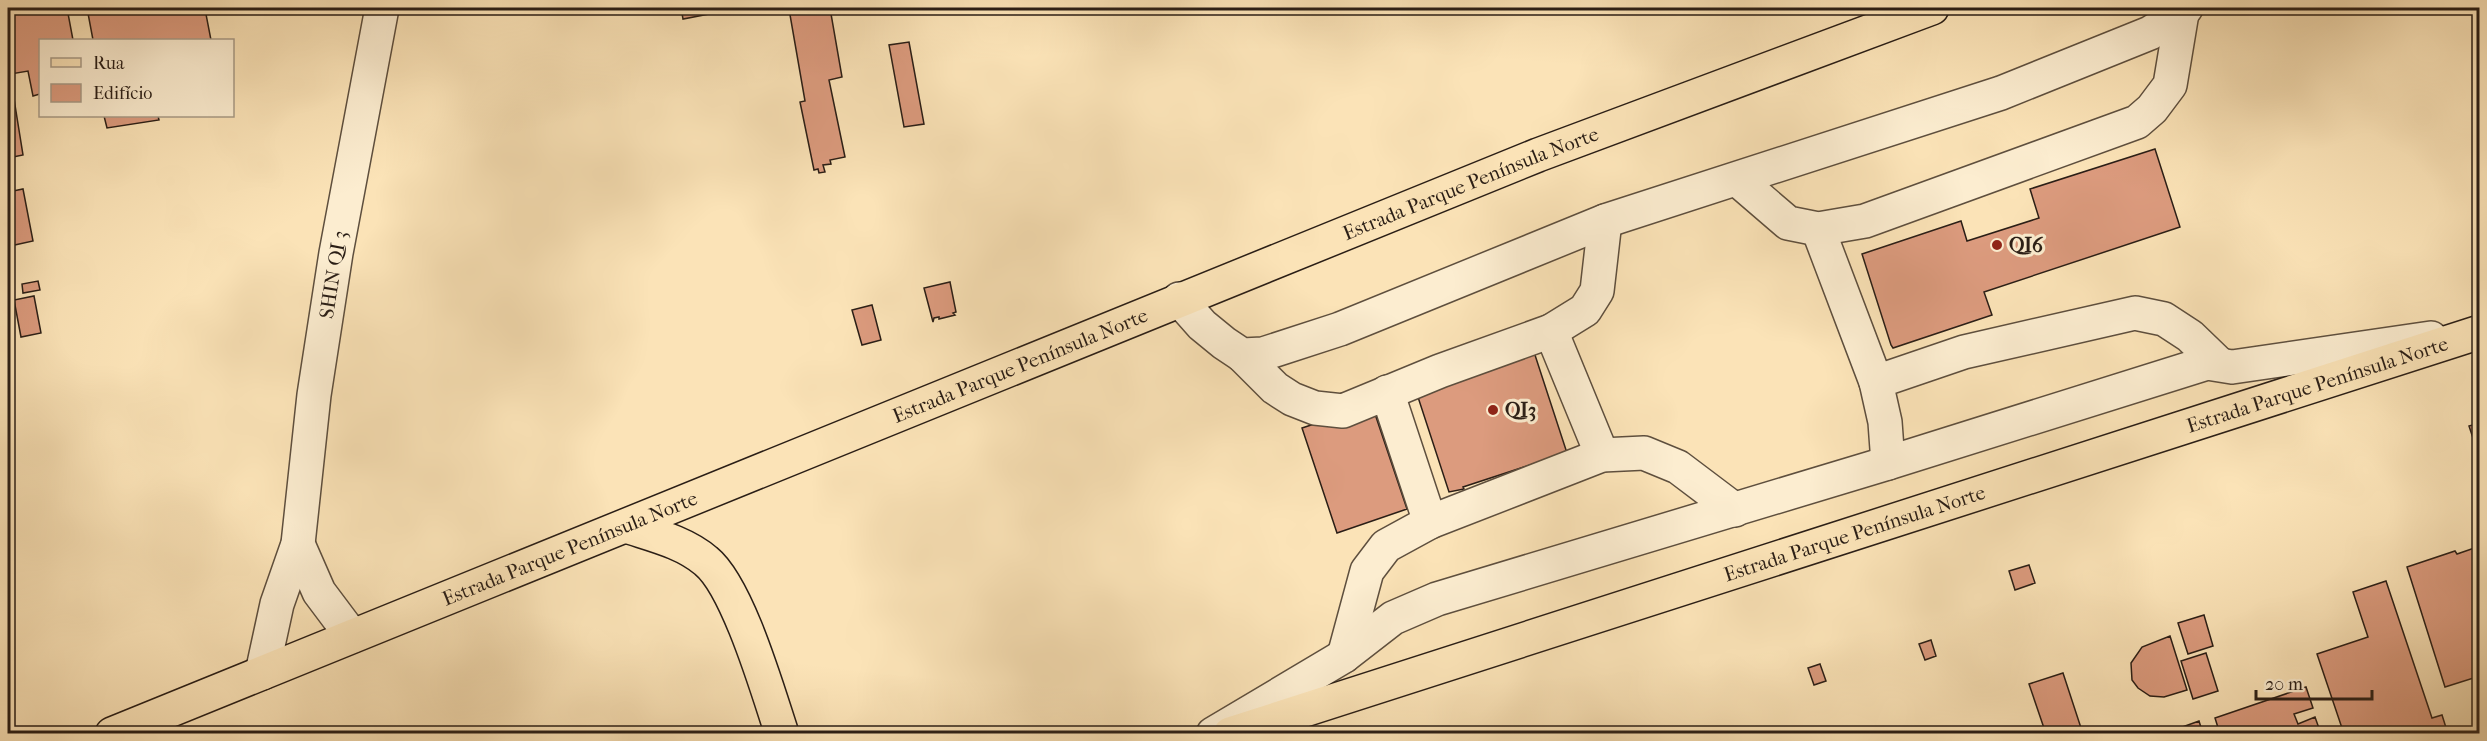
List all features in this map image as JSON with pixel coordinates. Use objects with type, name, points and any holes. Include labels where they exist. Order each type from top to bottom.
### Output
[{"type":"main road","name":"Estrada Parque Península Norte","points":[[112,734],[1538,155],[1932,8]]},
{"type":"main road","name":"Estrada Parque Península Norte","points":[[1230,734],[2480,332]]},
{"type":"main road","points":[[626,526],[690,549],[708,562],[719,576],[760,665],[782,734]]},
{"type":"street","name":"SHIN QI 3","points":[[262,673],[271,627],[298,544],[314,395],[336,253],[382,8]]},
{"type":"street","points":[[1242,355],[1263,354],[1340,329],[1605,221],[1738,180],[2001,93],[2150,33],[2184,10]]},
{"type":"street","points":[[1738,180],[1788,223],[1818,229],[1866,221],[2137,122],[2152,109],[2170,85],[2184,10]]},
{"type":"street","points":[[1179,299],[1202,325],[1242,355],[1275,388],[1292,399],[1315,408],[1343,411],[1387,392],[1551,331],[1586,310],[1597,291],[1605,221]]},
{"type":"street","points":[[1818,229],[1876,382],[1885,422],[1888,463]]},
{"type":"street","points":[[1876,382],[1964,352],[2135,313],[2164,319],[2190,336],[2218,363]]},
{"type":"street","points":[[1551,331],[1602,455]]},
{"type":"street","points":[[1213,734],[1344,656],[1393,618],[1437,599],[1736,510],[2207,363],[2232,366],[2480,332]]},
{"type":"street","points":[[1387,392],[1430,522]]},
{"type":"street","points":[[1344,656],[1367,572],[1386,546],[1430,522],[1602,455],[1644,453],[1677,466],[1736,510]]},
{"type":"street","name":"SHIN QI 3","points":[[298,544],[319,592],[352,636]]},
{"type":"building","points":[[8,8],[67,8],[73,39],[39,39],[39,94],[33,96],[28,71],[10,74],[23,155],[8,158]]},
{"type":"building","points":[[87,8],[186,8],[187,12],[205,9],[211,39],[93,39]]},
{"type":"building","points":[[681,8],[740,8],[683,19]]},
{"type":"building","points":[[784,8],[830,8],[842,77],[829,80],[845,157],[830,160],[831,164],[823,165],[825,172],[819,173],[818,169],[814,170],[800,102],[805,101],[789,9]]},
{"type":"building","points":[[909,42],[924,124],[904,127],[889,45]]},
{"type":"building","points":[[104,117],[158,117],[159,120],[107,128]]},
{"type":"building","points":[[2155,149],[2180,227],[1984,292],[1992,315],[1893,348],[1862,254],[1961,221],[1967,241],[2039,218],[2030,189]]},
{"type":"building","points":[[23,189],[33,241],[10,246],[8,192]]},
{"type":"building","points":[[38,281],[40,290],[23,293],[22,284]]},
{"type":"building","points":[[950,282],[955,315],[934,318],[933,322],[924,288]]},
{"type":"building","points":[[34,296],[41,333],[21,337],[14,300]]},
{"type":"building","points":[[872,305],[881,340],[862,345],[852,310]]},
{"type":"building","points":[[1534,352],[1567,453],[1463,487],[1464,489],[1449,492],[1416,391]]},
{"type":"building","points":[[1372,405],[1407,509],[1337,533],[1302,428]]},
{"type":"building","points":[[2480,423],[2480,449],[2477,450],[2469,426]]},
{"type":"building","points":[[2480,546],[2480,676],[2445,687],[2407,567],[2455,551],[2457,554]]},
{"type":"building","points":[[2029,565],[2035,583],[2015,590],[2009,571]]},
{"type":"building","points":[[2386,581],[2432,718],[2442,715],[2448,734],[2344,734],[2317,654],[2368,637],[2353,592]]},
{"type":"building","points":[[2204,615],[2213,646],[2188,654],[2178,623]]},
{"type":"building","points":[[2170,636],[2187,690],[2164,697],[2150,696],[2138,688],[2132,680],[2131,663],[2142,647]]},
{"type":"building","points":[[1931,640],[1936,656],[1925,660],[1919,644]]},
{"type":"building","points":[[2206,653],[2218,691],[2193,699],[2181,661]]},
{"type":"building","points":[[1820,664],[1826,681],[1814,685],[1808,668]]},
{"type":"building","points":[[2063,673],[2083,734],[2046,734],[2029,684]]},
{"type":"building","points":[[2306,687],[2313,708],[2294,714],[2298,724],[2315,717],[2321,734],[2220,734],[2215,718]]},
{"type":"building","points":[[2199,721],[2203,734],[2163,734]]},
{"type":"place","name":"QI6","points":[[1997,245]]},
{"type":"place","name":"QI3","points":[[1493,410]]}]
